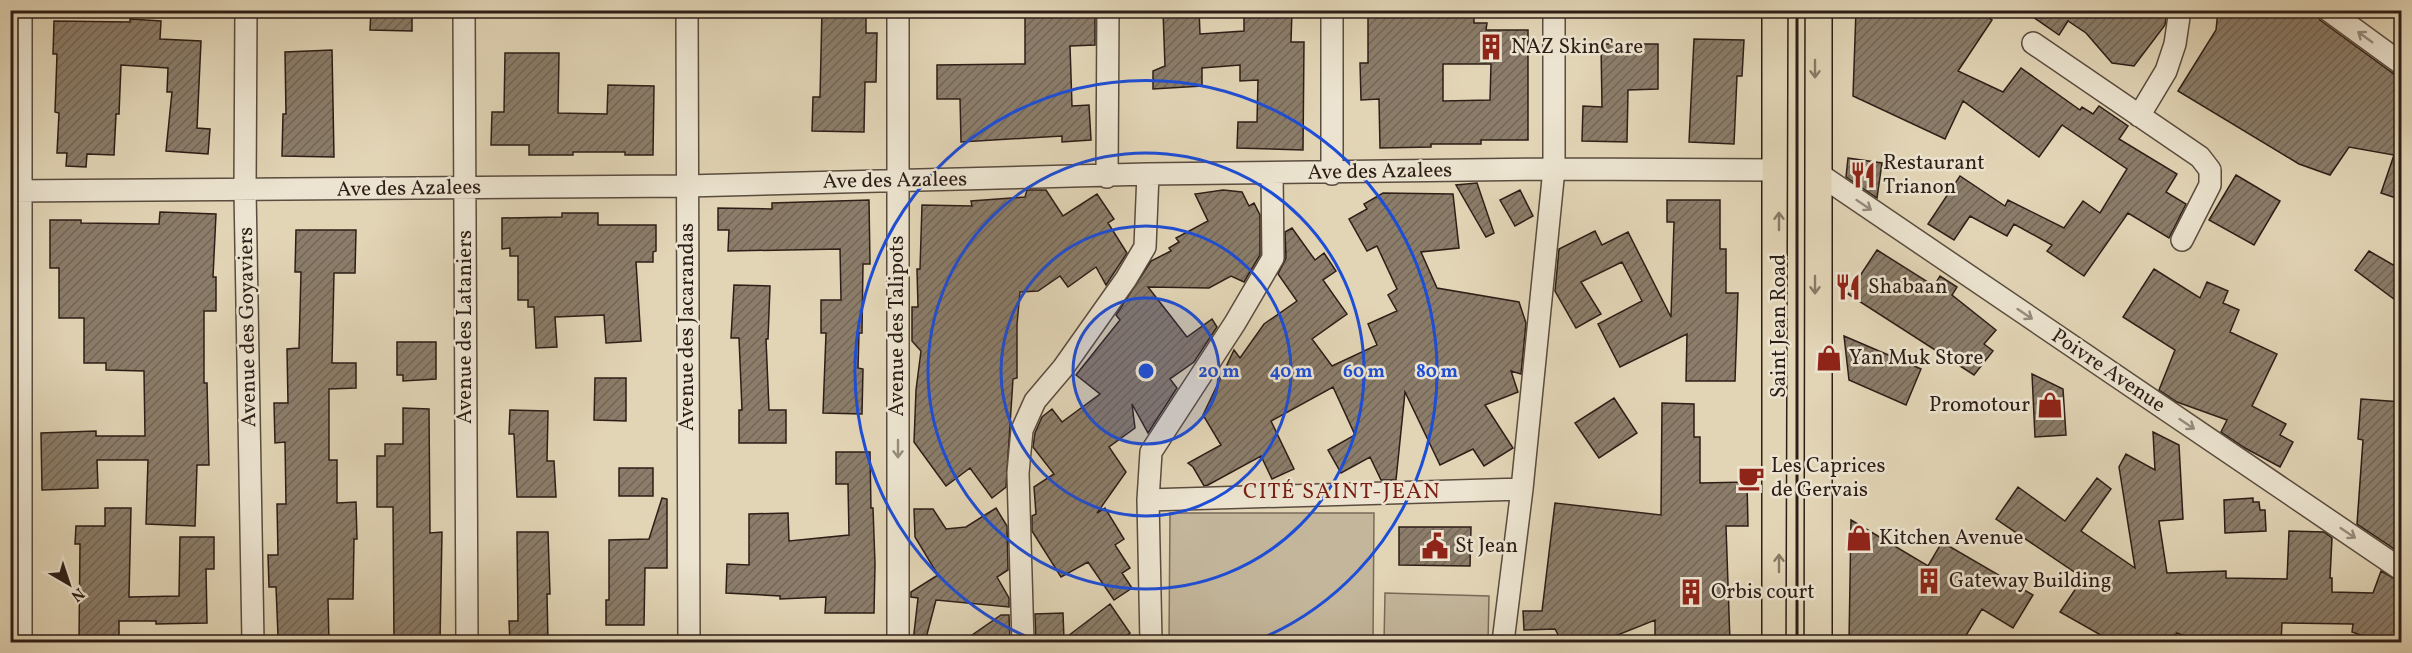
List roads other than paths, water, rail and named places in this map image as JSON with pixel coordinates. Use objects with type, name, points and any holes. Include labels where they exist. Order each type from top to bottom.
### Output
[{"type":"main road","name":"Saint Jean Road","points":[[1779,10],[1779,642]]},
{"type":"main road","name":"Saint Jean Road","points":[[1815,10],[1815,642]]},
{"type":"street","points":[[21,10],[15,191],[21,642]]},
{"type":"street","name":"Avenue des Goyaviers","points":[[246,10],[245,190],[253,642]]},
{"type":"street","name":"Avenue des Lataniers","points":[[464,10],[467,642]]},
{"type":"street","name":"Avenue des Jacarandas","points":[[687,10],[688,642]]},
{"type":"street","name":"Avenue des Talipots","points":[[898,10],[898,642]]},
{"type":"street","points":[[1107,177],[1108,10]]},
{"type":"street","points":[[1332,10],[1332,174]]},
{"type":"street","points":[[1503,642],[1522,489],[1554,169],[1554,10]]},
{"type":"street","points":[[2139,117],[2166,71],[2175,44],[2180,10]]},
{"type":"street","points":[[2328,10],[2402,64]]},
{"type":"street","points":[[2032,43],[2200,157],[2210,170],[2210,185],[2182,240]]},
{"type":"street","name":"Ave des Azalees","points":[[15,191],[687,186],[1107,177],[1148,174],[1332,174],[1554,169],[1779,170]]},
{"type":"street","name":"Poivre Avenue","points":[[1815,172],[2402,570]]},
{"type":"street","points":[[1151,642],[1148,500],[1151,452],[1235,323],[1274,258],[1272,173]]},
{"type":"street","points":[[1023,642],[1017,473],[1022,430],[1035,401],[1063,368],[1126,279],[1145,247],[1148,174]]},
{"type":"street","points":[[1148,500],[1522,489]]},
{"type":"tram line","points":[[1786,642],[1788,10]]},
{"type":"tram line","points":[[1804,642],[1805,10]]},
{"type":"place","name":"NAZ SkinCare","points":[[1491,47]]},
{"type":"place","name":"Restaurant Trianon","points":[[1863,175]]},
{"type":"place","name":"Shabaan","points":[[1848,287]]},
{"type":"place","name":"Yan Muk Store","points":[[1829,358]]},
{"type":"place","name":"Promotour","points":[[2050,405]]},
{"type":"place","name":"Les Caprices de Gervais","points":[[1751,478]]},
{"type":"place","name":"Kitchen Avenue","points":[[1859,538]]},
{"type":"place","name":"St Jean","points":[[1435,546]]},
{"type":"place","name":"Gateway Building","points":[[1929,581]]},
{"type":"place","name":"Orbis court","points":[[1691,592]]},
{"type":"district","name":"CITÉ SAINT-JEAN","points":[[1342,492]]}]
